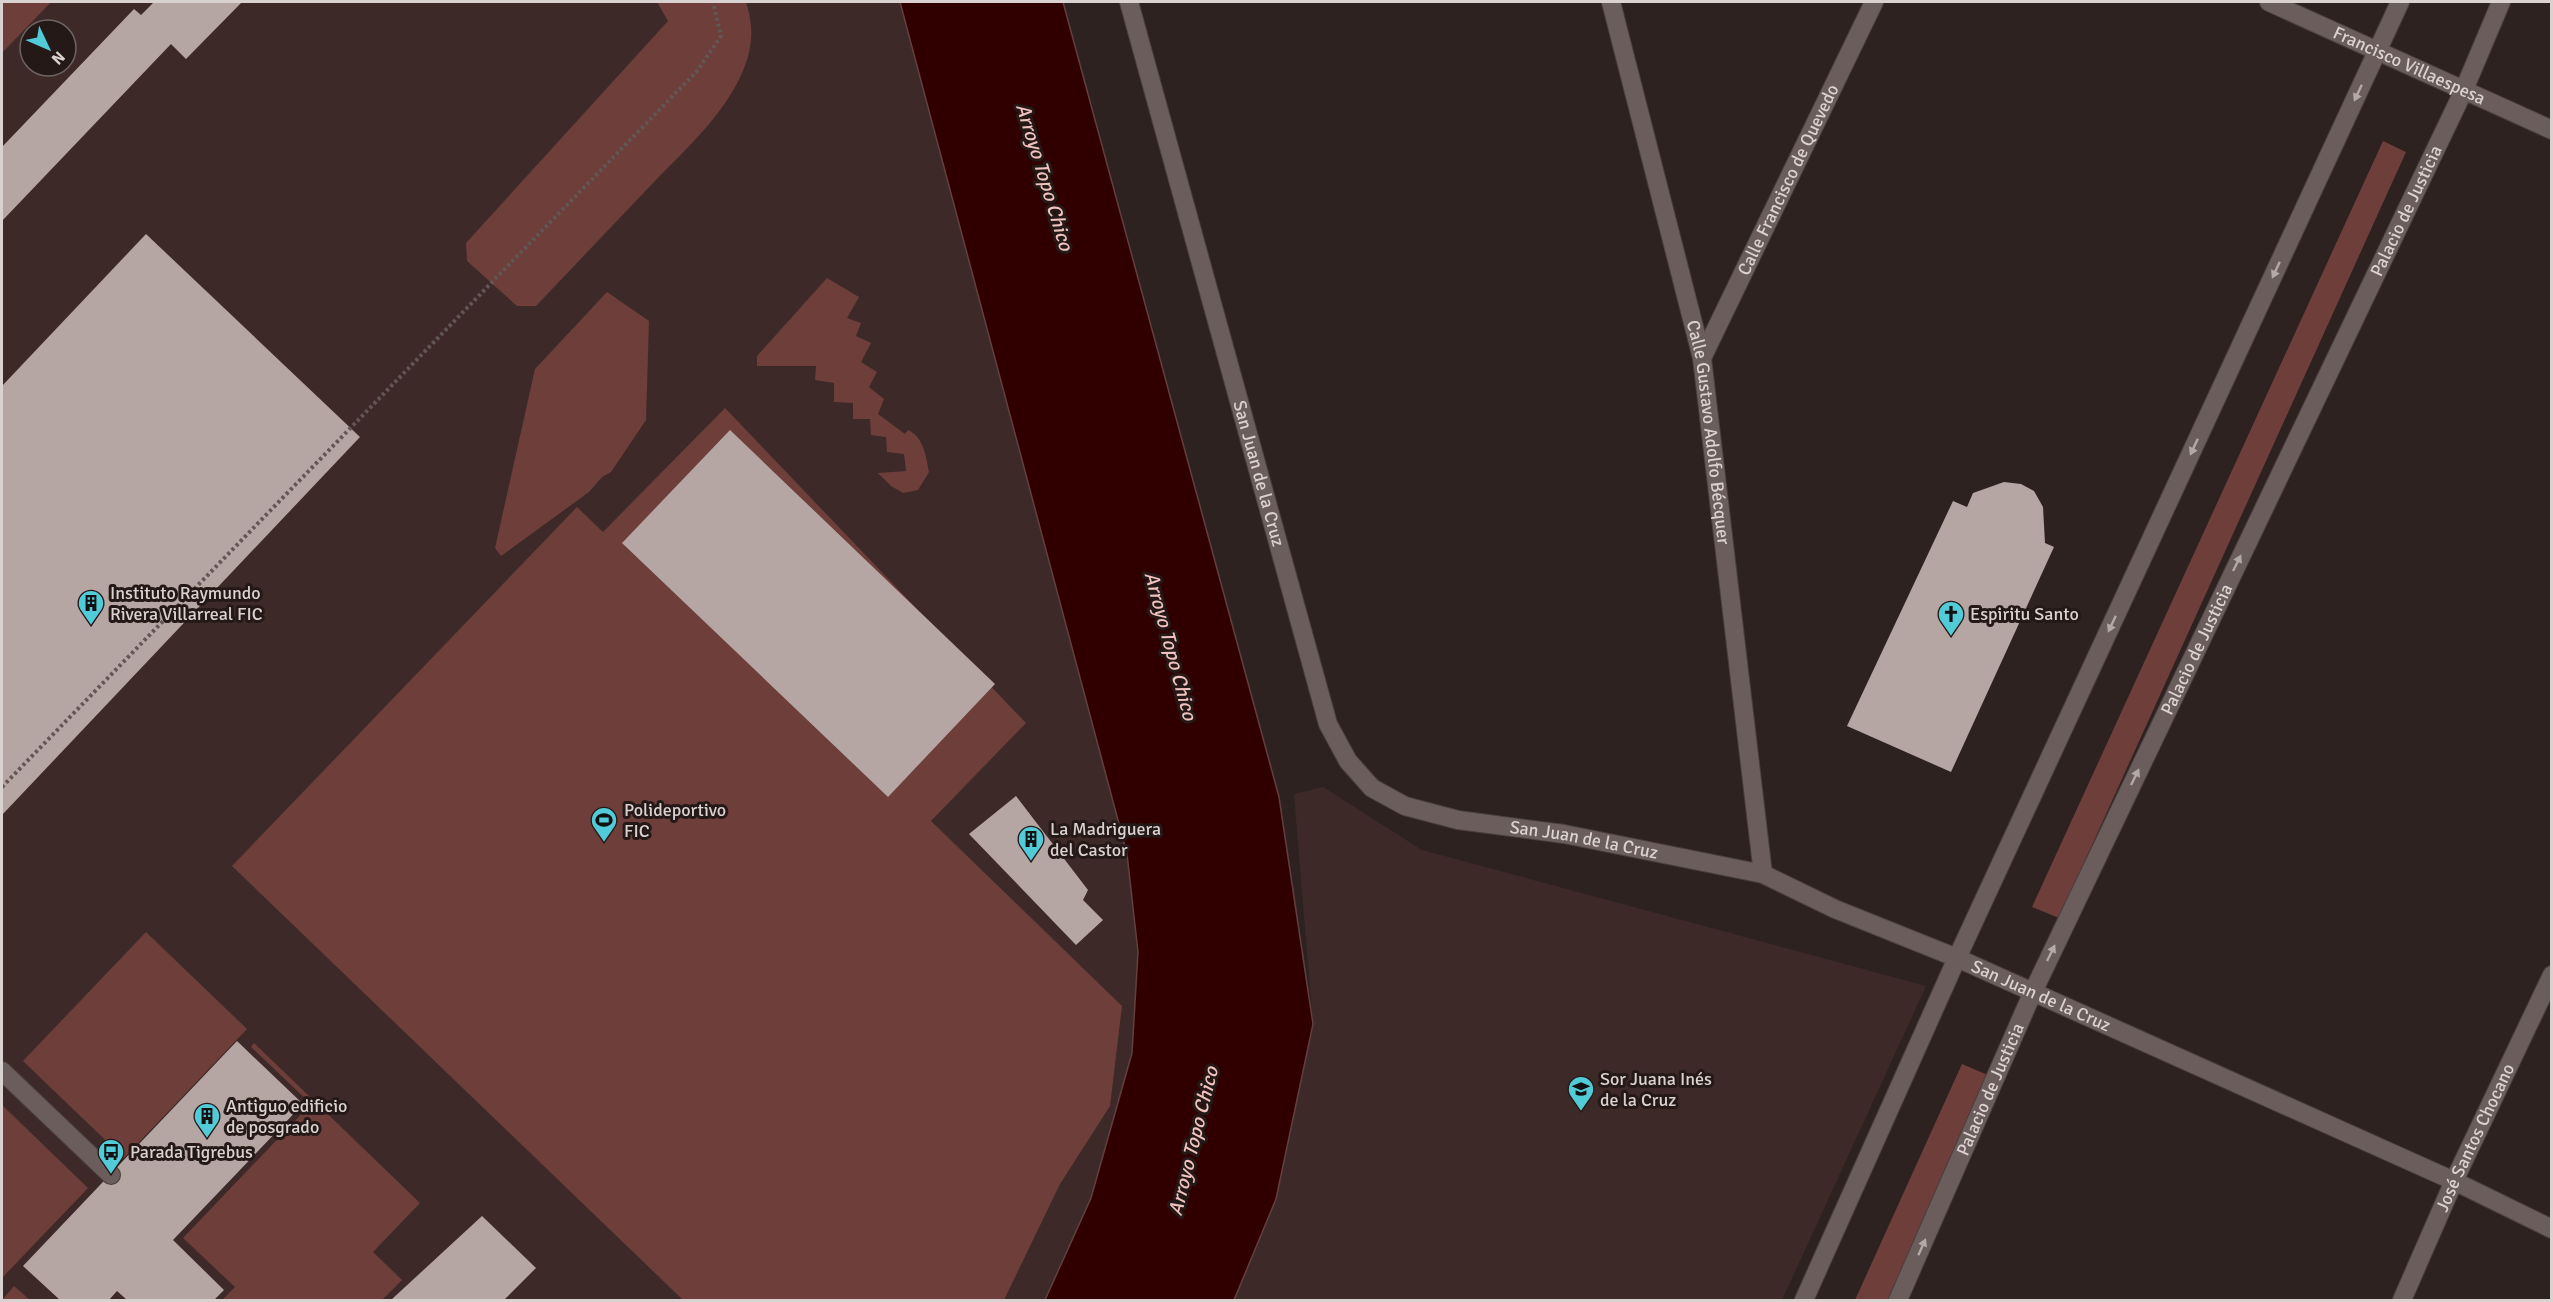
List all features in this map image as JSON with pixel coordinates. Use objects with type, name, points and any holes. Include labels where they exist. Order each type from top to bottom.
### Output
[{"type":"street","name":"San Juan de la Cruz","points":[[1129,2],[1328,724],[1348,761],[1372,788],[1405,806],[1458,820],[1564,834],[1763,874],[1835,909],[1958,958],[2032,994],[2454,1181],[2552,1229]]},
{"type":"street","name":"Calle Gustavo Adolfo Bécquer","points":[[1611,2],[1702,358],[1763,874]]},
{"type":"street","name":"Calle Francisco de Quevedo","points":[[1702,358],[1874,2]]},
{"type":"street","name":"Francisco Villaespesa","points":[[2269,2],[2463,92],[2552,130]]},
{"type":"street","points":[[1804,1300],[1958,958],[2400,2]]},
{"type":"street","name":"Palacio de Justicia","points":[[1898,1300],[2032,994],[2463,92],[2501,2]]},
{"type":"street","name":"José Santos Chocano","points":[[2402,1300],[2454,1181],[2552,975]]},
{"type":"street","points":[[2,1071],[111,1175]]},
{"type":"path","points":[[2,788],[697,71],[721,36],[714,2]]},
{"type":"shaded area","points":[[2,2],[900,2],[1127,854],[1138,952],[1132,1053],[1091,1198],[1045,1300],[2,1300]]},
{"type":"shaded area","points":[[2,2],[51,2],[36,18],[18,18],[18,36],[2,53]]},
{"type":"shaded area","points":[[657,2],[746,2],[751,38],[742,73],[725,104],[702,132],[536,306],[517,306],[467,261],[466,243],[668,21]]},
{"type":"shaded area","points":[[2383,141],[2406,152],[2059,918],[2032,907]]},
{"type":"shaded area","points":[[827,278],[859,297],[847,318],[861,323],[856,336],[871,343],[861,362],[877,372],[869,387],[884,399],[878,414],[905,434],[908,430],[913,433],[921,442],[929,472],[918,490],[903,493],[891,486],[878,473],[906,471],[904,454],[887,452],[886,437],[871,435],[870,419],[853,419],[853,403],[834,402],[834,383],[815,380],[816,366],[757,366],[757,356]]},
{"type":"shaded area","points":[[607,292],[649,321],[646,420],[611,472],[602,477],[589,492],[501,556],[495,548],[535,369]]},
{"type":"shaded area","name":"Polideportivo FIC","points":[[725,408],[1026,723],[931,821],[1122,1006],[1110,1106],[1060,1184],[1004,1300],[683,1300],[232,866],[577,507],[603,532]]},
{"type":"shaded area","name":"Sor Juana Inés de la Cruz","points":[[1323,787],[1422,850],[1926,986],[1782,1300],[1234,1300],[1276,1199],[1313,1024],[1294,794]]},
{"type":"shaded area","points":[[146,932],[247,1029],[124,1158],[23,1061]]},
{"type":"shaded area","points":[[254,1043],[420,1203],[373,1252],[402,1280],[382,1300],[222,1300],[235,1287],[183,1238],[311,1104],[251,1047]]},
{"type":"shaded area","points":[[1962,1064],[1990,1076],[1888,1300],[1855,1300]]},
{"type":"shaded area","points":[[2,1105],[88,1188],[2,1278]]},
{"type":"shaded area","points":[[14,1286],[30,1300],[2,1300]]},
{"type":"water","name":"Arroyo Topo Chico","points":[[900,2],[1063,2],[1279,797],[1313,1024],[1276,1199],[1234,1300],[1045,1300],[1091,1198],[1132,1053],[1138,952],[1127,854]]},
{"type":"building","points":[[154,2],[242,2],[186,59],[171,44],[2,221],[2,147],[68,78],[78,78],[78,68],[134,9],[141,15]]},
{"type":"building","name":"Instituto Raymundo Rivera Villarreal FIC","points":[[146,234],[360,437],[2,815],[2,386]]},
{"type":"building","points":[[730,430],[995,684],[888,797],[622,543]]},
{"type":"building","name":"Espiritu Santo","points":[[2004,482],[2021,484],[2034,491],[2043,507],[2045,543],[2054,547],[1951,772],[1847,726],[1953,501],[1967,507],[1973,493]]},
{"type":"building","name":"La Madriguera del Castor","points":[[1016,796],[1088,890],[1083,900],[1103,920],[1076,945],[969,834]]},
{"type":"building","name":"Antiguo edificio de posgrado","points":[[237,1041],[303,1104],[173,1240],[224,1290],[214,1300],[127,1300],[117,1291],[109,1300],[60,1300],[23,1266]]},
{"type":"building","points":[[482,1216],[536,1268],[504,1300],[391,1300]]},
{"type":"place","name":"Instituto Raymundo Rivera Villarreal FIC","points":[[91,626]]},
{"type":"place","name":"Espiritu Santo","points":[[1951,637]]},
{"type":"place","name":"Polideportivo FIC","points":[[604,843]]},
{"type":"place","name":"La Madriguera del Castor","points":[[1031,862]]},
{"type":"place","name":"Sor Juana Inés de la Cruz","points":[[1581,1112]]},
{"type":"place","name":"Antiguo edificio de posgrado","points":[[207,1139]]},
{"type":"place","name":"Parada Tigrebus","points":[[111,1175]]}]
